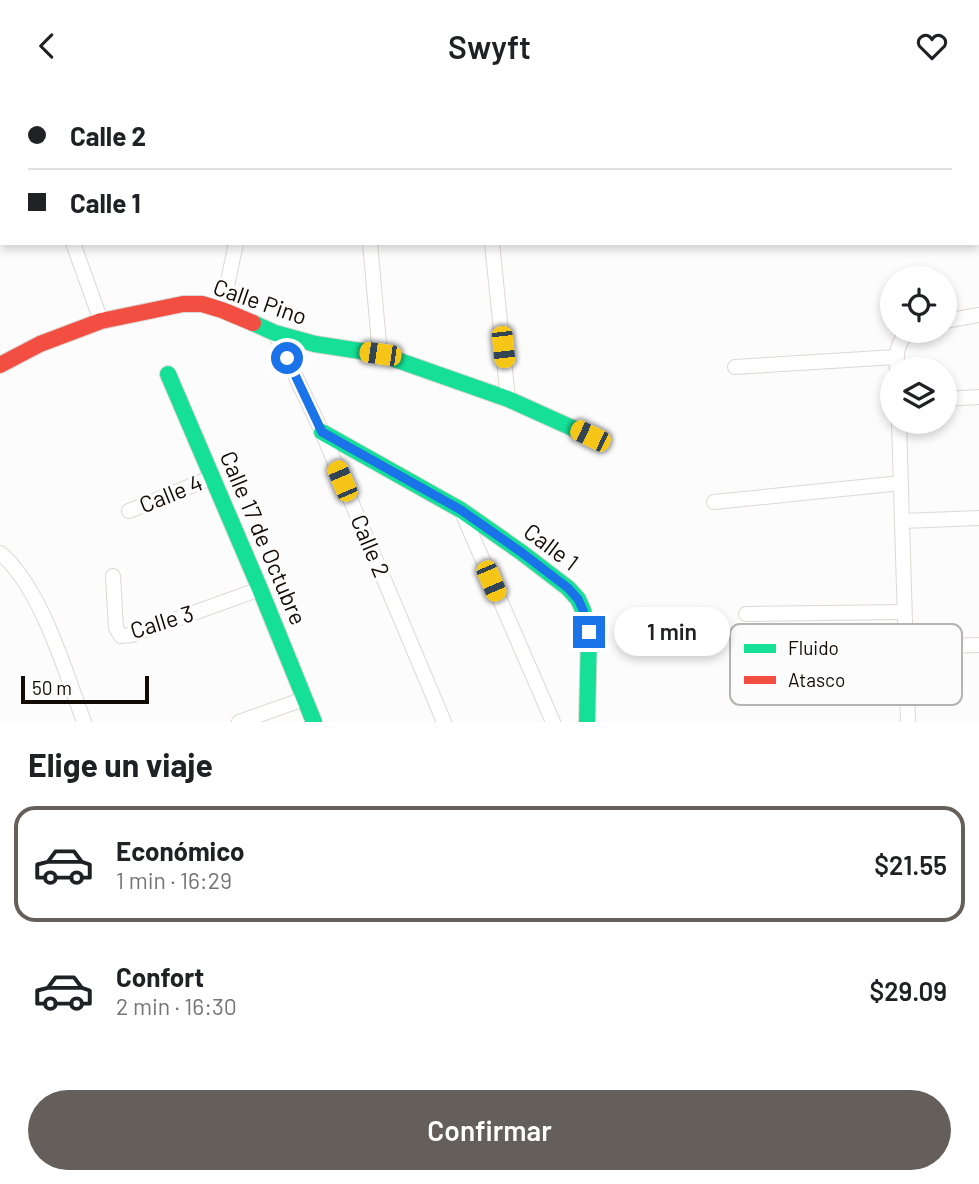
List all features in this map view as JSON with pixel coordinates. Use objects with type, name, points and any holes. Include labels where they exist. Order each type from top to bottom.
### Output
[{"type":"street","points":[[74,245],[101,321]]},
{"type":"street","points":[[222,310],[236,245]]},
{"type":"street","points":[[370,245],[380,354]]},
{"type":"street","points":[[492,245],[508,399]]},
{"type":"street","name":"Calle Pino","points":[[0,365],[40,344],[101,321],[183,304],[202,304],[275,333],[314,344],[380,354],[508,399],[590,436]]},
{"type":"street","points":[[957,319],[979,315]]},
{"type":"street","name":"Calle 2","points":[[275,333],[322,432],[444,722]]},
{"type":"street","points":[[735,367],[880,363]]},
{"type":"street","name":"Calle 17 de Octubre","points":[[168,374],[314,722]]},
{"type":"street","points":[[957,398],[979,397]]},
{"type":"street","name":"Calle 1","points":[[322,432],[461,510],[568,588],[578,599],[589,632],[587,722]]},
{"type":"street","points":[[899,434],[904,624]]},
{"type":"street","name":"Calle 4","points":[[129,511],[213,477]]},
{"type":"street","points":[[714,502],[901,483]]},
{"type":"street","points":[[461,510],[553,722]]},
{"type":"street","points":[[903,521],[979,518]]},
{"type":"street","points":[[0,553],[12,562],[35,598],[84,722]]},
{"type":"street","name":"Calle 3","points":[[113,576],[116,628],[121,636],[132,635],[260,589]]},
{"type":"street","points":[[746,614],[904,612]]},
{"type":"street","points":[[239,722],[304,699]]},
{"type":"traffic: fast","points":[[253,323],[275,333],[315,344],[380,354],[508,399],[590,436]]},
{"type":"traffic: fast","points":[[168,374],[314,722]]},
{"type":"traffic: fast","points":[[322,432],[461,510],[568,588],[578,599],[589,632],[587,722]]},
{"type":"traffic: jam","points":[[0,365],[40,344],[101,321],[183,304],[202,304],[253,323]]},
{"type":"route","points":[[287,358],[322,432],[461,510],[521,552],[568,588],[578,599],[589,632]]}]
